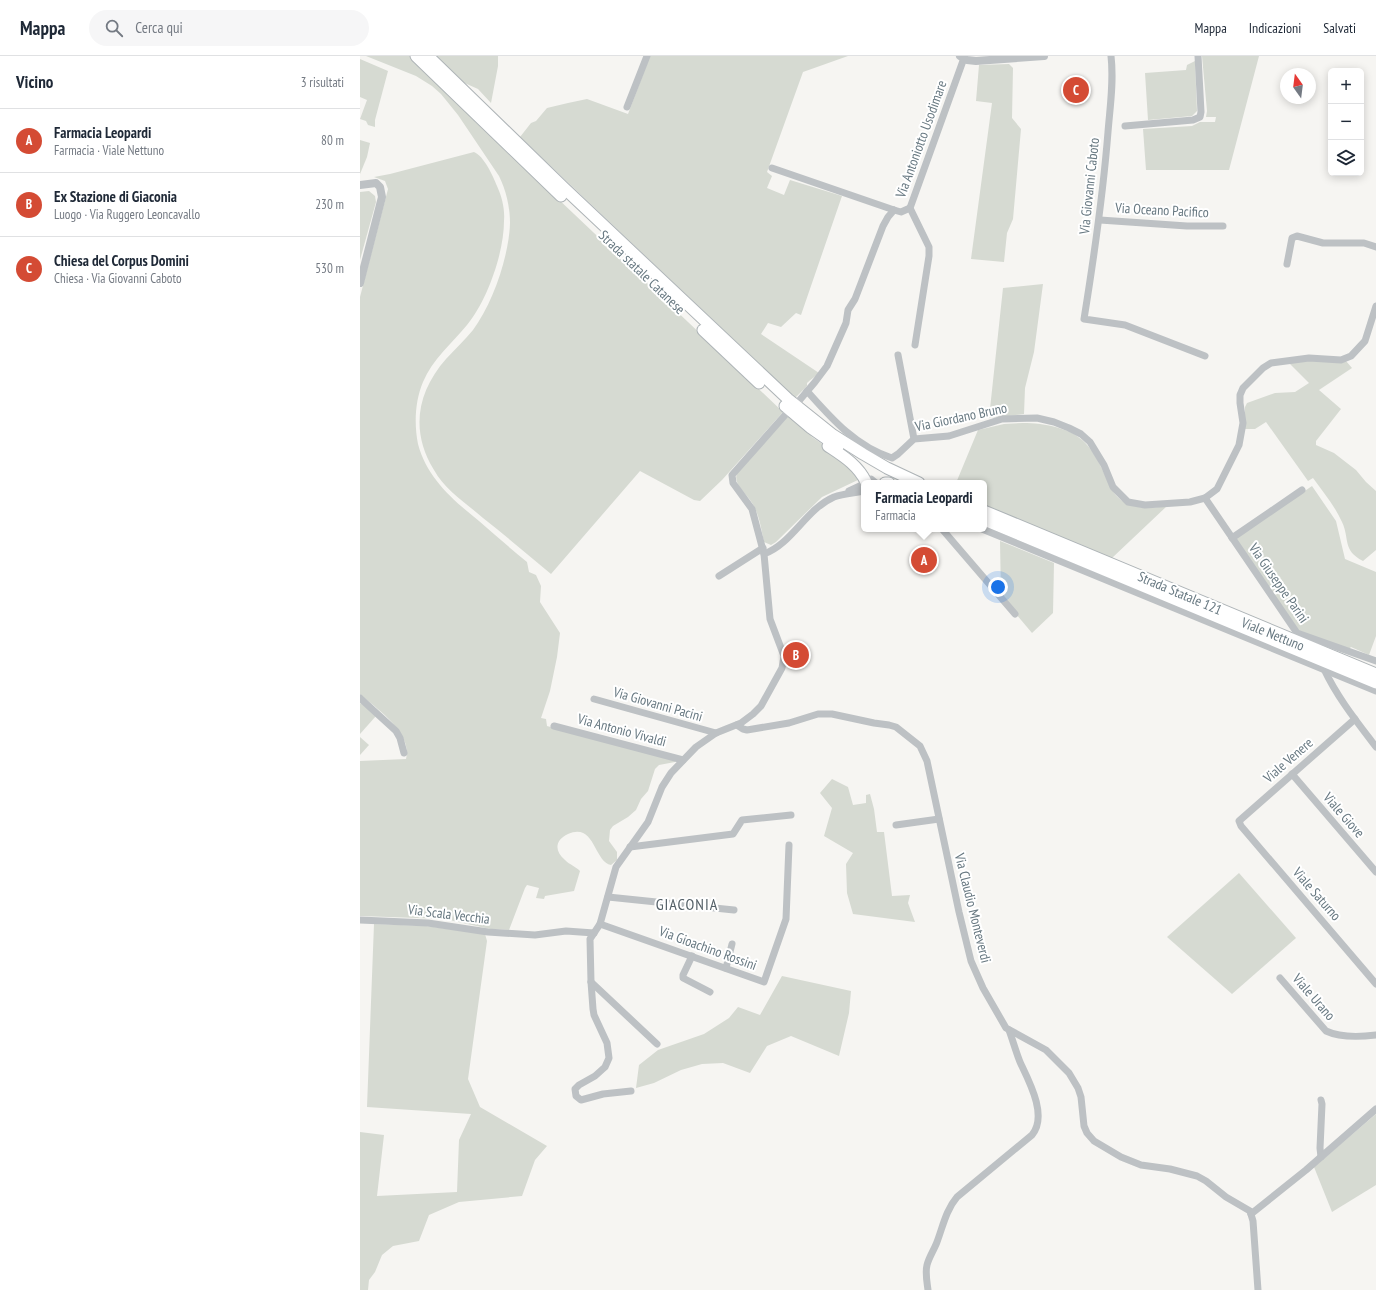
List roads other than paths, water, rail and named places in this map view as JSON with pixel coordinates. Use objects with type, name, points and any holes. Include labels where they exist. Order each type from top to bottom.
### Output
[{"type":"main road","name":"Strada statale Catanese","points":[[416,56],[744,369],[811,428],[861,462],[873,480]]},
{"type":"main road","name":"Strada statale Catanese","points":[[428,56],[564,188],[788,399],[834,435],[873,480]]},
{"type":"main road","points":[[811,428],[826,444],[873,480]]},
{"type":"main road","name":"Strada Statale 121","points":[[987,512],[1371,670],[1376,674]]},
{"type":"main road","name":"Strada Statale 121","points":[[987,521],[1376,683]]},
{"type":"street","points":[[627,108],[647,56]]},
{"type":"street","points":[[962,57],[980,61],[1044,56]]},
{"type":"street","name":"Via Giovanni Caboto","points":[[1111,56],[1113,72],[1100,220],[1084,319],[1125,325],[1205,356]]},
{"type":"street","points":[[1125,126],[1193,120],[1200,116],[1198,56]]},
{"type":"street","name":"Via Antoniotto Usodimare","points":[[915,345],[929,256],[929,247],[910,208],[962,57]]},
{"type":"street","points":[[772,168],[894,210],[901,212],[910,208]]},
{"type":"street","points":[[360,185],[376,184],[380,187],[382,197],[360,283]]},
{"type":"street","points":[[798,402],[827,366],[846,323],[848,310],[855,299],[883,226],[894,210]]},
{"type":"street","name":"Via Oceano Pacifico","points":[[1100,220],[1187,226],[1223,226]]},
{"type":"street","points":[[1287,264],[1292,238],[1294,236],[1323,244],[1364,243],[1376,247]]},
{"type":"street","points":[[1206,498],[1217,489],[1239,445],[1244,424],[1240,403],[1240,395],[1243,388],[1263,368],[1271,363],[1309,358],[1341,360],[1351,356],[1365,340],[1376,306]]},
{"type":"street","points":[[898,355],[914,439]]},
{"type":"street","name":"Via Giordano Bruno","points":[[807,391],[845,431],[878,452],[892,458],[914,439],[949,436],[1002,419],[1037,418],[1054,422],[1069,428],[1081,434],[1090,442],[1104,465],[1113,487],[1128,502],[1145,505],[1190,502],[1206,498]]},
{"type":"street","points":[[631,1091],[603,1094],[580,1100],[575,1093],[575,1089],[579,1085],[595,1076],[605,1067],[609,1058],[607,1043],[594,1015],[591,982],[590,940],[600,924],[616,867],[648,822],[662,788],[671,773],[682,760],[716,733],[737,725],[761,706],[782,668],[784,658],[770,619],[764,551],[752,508],[733,483],[732,476],[786,414]]},
{"type":"street","points":[[719,576],[764,551],[775,550],[821,505],[834,497],[861,486]]},
{"type":"street","points":[[1232,538],[1302,490]]},
{"type":"street","name":"Via Giuseppe Parini","points":[[1206,498],[1297,634],[1376,661]]},
{"type":"street","name":"Viale Nettuno","points":[[987,531],[1376,691]]},
{"type":"street","points":[[945,532],[1015,614]]},
{"type":"street","points":[[1324,669],[1330,682],[1376,747]]},
{"type":"street","points":[[360,698],[396,731],[400,738],[404,753]]},
{"type":"street","name":"Via Giovanni Pacini","points":[[594,699],[716,733]]},
{"type":"street","name":"Via Claudio Monteverdi","points":[[737,725],[742,729],[747,730],[789,723],[818,714],[832,714],[896,727],[920,746],[927,761],[971,961],[983,988],[1006,1028],[1046,1050],[1069,1073],[1078,1088],[1081,1097],[1084,1126],[1087,1133],[1094,1141],[1121,1157],[1141,1165],[1197,1176],[1250,1211],[1252,1214]]},
{"type":"street","name":"Viale Venere","points":[[1239,821],[1355,719]]},
{"type":"street","name":"Via Antonio Vivaldi","points":[[554,726],[682,760]]},
{"type":"street","name":"Viale Giove","points":[[1292,774],[1376,872]]},
{"type":"street","points":[[630,847],[733,834],[742,820],[791,815]]},
{"type":"street","points":[[896,826],[939,819]]},
{"type":"street","name":"Viale Saturno","points":[[1239,821],[1246,832],[1376,984]]},
{"type":"street","name":"Via Gioachino Rossini","points":[[600,924],[764,982],[786,918],[789,845]]},
{"type":"street","points":[[608,897],[734,910]]},
{"type":"street","name":"Via Scala Vecchia","points":[[360,920],[428,923],[488,932],[535,935],[566,932],[594,933]]},
{"type":"street","points":[[726,968],[732,944]]},
{"type":"street","points":[[692,956],[683,978],[710,992]]},
{"type":"street","name":"Viale Urano","points":[[1280,978],[1326,1031],[1348,1036],[1376,1035]]},
{"type":"street","points":[[591,982],[657,1044]]},
{"type":"street","points":[[928,1290],[926,1275],[927,1266],[951,1204],[957,1197],[1032,1135],[1038,1124],[1035,1096],[1009,1030]]},
{"type":"street","points":[[1321,1100],[1321,1157]]},
{"type":"street","points":[[1258,1290],[1252,1214],[1376,1109]]},
{"type":"place","name":"Chiesa del Corpus Domini","points":[[1076,90]]},
{"type":"place","name":"Farmacia Leopardi","points":[[924,560]]},
{"type":"place","name":"Ex Stazione di Giaconia","points":[[796,655]]},
{"type":"district","name":"GIACONIA","points":[[687,904]]}]
